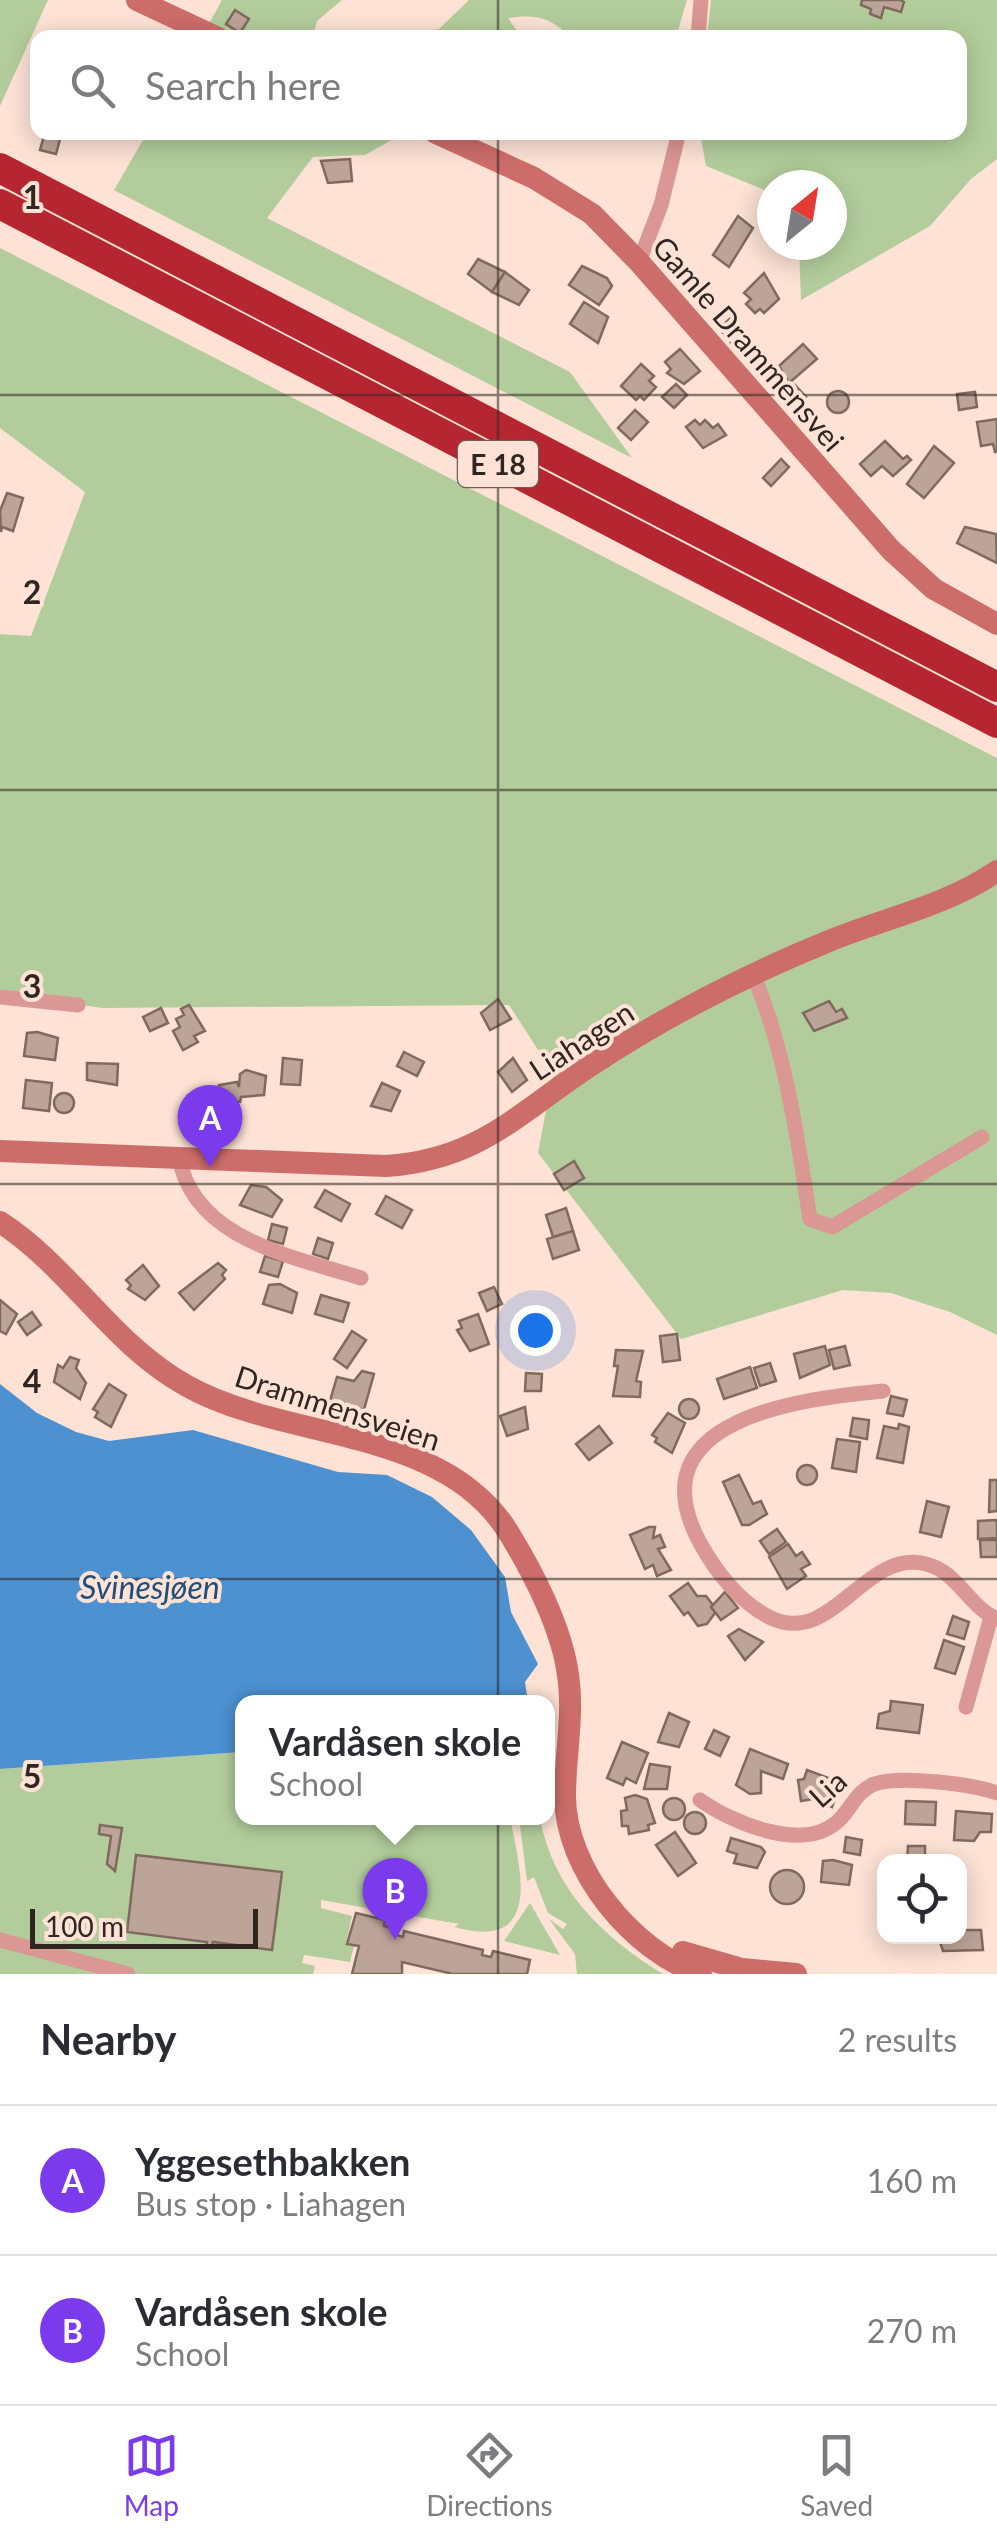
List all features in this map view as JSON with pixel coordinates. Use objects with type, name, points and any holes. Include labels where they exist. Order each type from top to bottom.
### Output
[{"type":"highway","name":"E 18","points":[[0,168],[997,687]]},
{"type":"highway","name":"E 18","points":[[0,204],[997,723]]},
{"type":"main road","points":[[137,0],[201,30]]},
{"type":"main road","name":"Gamle Drammensvei","points":[[451,140],[567,195],[640,262],[891,550],[934,589],[997,624]]},
{"type":"main road","name":"Liahagen","points":[[0,1150],[386,1166],[452,1156],[490,1138],[641,1034],[753,974],[833,939],[960,892],[997,871]]},
{"type":"main road","name":"Drammensveien","points":[[0,1222],[56,1264],[128,1345],[186,1386],[242,1410],[428,1464],[465,1485],[495,1514],[521,1556],[568,1672],[565,1800],[576,1848],[604,1899],[665,1955],[701,1974]]},
{"type":"main road","name":"Drammensveien","points":[[635,1930],[709,1961],[796,1974]]},
{"type":"street","points":[[699,30],[701,0]]},
{"type":"street","points":[[640,262],[661,205],[677,140]]},
{"type":"street","points":[[753,974],[774,1024],[791,1097],[810,1219],[832,1227],[982,1138]]},
{"type":"street","points":[[0,997],[78,1005]]},
{"type":"street","points":[[179,1157],[194,1194],[243,1238],[361,1278]]},
{"type":"street","points":[[883,1390],[830,1396],[783,1408],[716,1433],[690,1460],[685,1475],[684,1509],[724,1579],[758,1611],[775,1620],[792,1624],[824,1614],[884,1567],[901,1561],[930,1564],[951,1577],[994,1618],[966,1707]]},
{"type":"street","name":"Lia","points":[[700,1800],[755,1828],[805,1834],[838,1822],[857,1795],[875,1784],[972,1786],[997,1794]]},
{"type":"street","points":[[0,1940],[123,1973]]},
{"type":"green space","points":[[0,0],[48,0],[34,30],[30,30],[30,40],[0,106]]},
{"type":"green space","points":[[222,0],[342,0],[317,21],[315,30],[205,30]]},
{"type":"green space","points":[[469,0],[687,0],[678,30],[562,30],[542,18],[526,16],[508,18],[516,30],[433,30]]},
{"type":"green space","points":[[711,0],[997,0],[997,159],[971,179],[930,226],[801,300],[800,260],[847,260],[847,170],[757,170],[757,187],[706,166],[701,140],[967,140],[967,30],[708,30]]},
{"type":"green space","points":[[143,140],[392,140],[365,155],[313,157],[267,218],[570,372],[632,458],[114,190]]},
{"type":"green space","points":[[0,248],[997,758],[997,1335],[950,1312],[891,1293],[843,1290],[681,1339],[538,1153],[553,1073],[509,1005],[102,1008],[0,992],[0,634],[31,636],[85,492],[0,428]]},
{"type":"green space","points":[[235,1752],[235,1825],[511,1825],[521,1882],[520,1902],[514,1917],[502,1928],[482,1932],[454,1927],[459,1924],[321,1900],[321,1908],[352,1916],[346,1943],[354,1946],[350,1962],[304,1955],[302,1963],[315,1966],[313,1974],[0,1974],[0,1769]]},
{"type":"green space","points":[[520,1825],[542,1825],[556,1868],[584,1909],[620,1944],[663,1974],[577,1974],[575,1954],[549,1919],[563,1929],[567,1924],[548,1913],[534,1877],[527,1881]]},
{"type":"green space","points":[[530,1903],[560,1955],[504,1941]]},
{"type":"water","name":"Svinesjøen","points":[[0,1384],[37,1413],[76,1432],[109,1441],[193,1430],[338,1472],[387,1475],[432,1497],[471,1530],[505,1577],[511,1612],[538,1664],[525,1682],[527,1695],[235,1695],[235,1752],[0,1769]]},
{"type":"building","points":[[862,0],[904,2],[901,12],[884,7],[881,18],[870,14],[871,9],[861,5]]},
{"type":"building","points":[[235,10],[249,19],[242,30],[226,24]]},
{"type":"building","points":[[43,140],[60,140],[56,154],[40,150]]},
{"type":"building","points":[[350,159],[352,181],[328,183],[321,161]]},
{"type":"building","points":[[738,216],[753,228],[729,267],[713,255]]},
{"type":"building","points":[[478,259],[505,272],[492,292],[468,274]]},
{"type":"building","points":[[582,266],[607,278],[612,286],[599,305],[569,285]]},
{"type":"building","points":[[505,272],[529,290],[519,305],[492,292]]},
{"type":"building","points":[[764,273],[779,299],[764,313],[760,309],[755,313],[746,304],[751,299],[744,293]]},
{"type":"building","points":[[584,302],[608,317],[598,343],[570,324]]},
{"type":"building","points":[[732,317],[745,333],[732,344],[719,328]]},
{"type":"building","points":[[803,344],[817,359],[789,383],[779,366]]},
{"type":"building","points":[[680,349],[700,371],[684,384],[667,373],[671,369],[665,362]]},
{"type":"building","points":[[641,364],[654,376],[649,381],[656,387],[644,400],[640,396],[636,400],[621,386]]},
{"type":"building","points":[[676,384],[687,395],[674,408],[662,397]]},
{"type":"building","points":[[795,385],[806,397],[794,409],[782,396]]},
{"type":"building","points":[[834,391],[842,391],[849,402],[842,413],[834,413],[827,406],[827,398]]},
{"type":"building","points":[[975,392],[977,407],[959,410],[957,394]]},
{"type":"building","points":[[635,410],[648,422],[631,440],[618,428]]},
{"type":"building","points":[[997,419],[995,452],[993,444],[981,446],[977,422]]},
{"type":"building","points":[[695,420],[700,425],[705,420],[713,428],[718,424],[726,435],[703,448],[686,427]]},
{"type":"building","points":[[885,441],[903,459],[907,456],[911,460],[893,476],[882,466],[871,476],[860,464]]},
{"type":"building","points":[[934,446],[954,463],[924,498],[907,484]]},
{"type":"building","points":[[781,459],[789,467],[771,486],[763,478]]},
{"type":"building","points":[[7,493],[23,498],[13,531],[2,527],[1,532],[0,511]]},
{"type":"building","points":[[965,527],[996,534],[997,563],[957,543]]},
{"type":"building","points":[[498,999],[511,1019],[490,1030],[481,1013]]},
{"type":"building","points":[[829,1001],[836,1012],[842,1009],[847,1018],[814,1031],[803,1013]]},
{"type":"building","points":[[189,1005],[205,1031],[194,1036],[198,1042],[183,1050],[173,1031],[180,1027],[176,1019],[184,1015],[181,1009]]},
{"type":"building","points":[[161,1008],[168,1023],[150,1031],[143,1017]]},
{"type":"building","points":[[27,1033],[58,1038],[55,1060],[24,1056]]},
{"type":"building","points":[[404,1052],[424,1062],[417,1076],[397,1066]]},
{"type":"building","points":[[283,1058],[302,1060],[300,1085],[281,1084]]},
{"type":"building","points":[[513,1058],[527,1080],[512,1092],[498,1072]]},
{"type":"building","points":[[87,1063],[118,1064],[117,1085],[87,1080]]},
{"type":"building","points":[[246,1070],[266,1076],[264,1095],[241,1097],[240,1102],[218,1100],[219,1085],[237,1082],[239,1087],[240,1074]]},
{"type":"building","points":[[26,1080],[52,1083],[49,1111],[23,1108]]},
{"type":"building","points":[[382,1083],[400,1091],[391,1111],[371,1106]]},
{"type":"building","points":[[64,1093],[74,1103],[64,1113],[54,1103]]},
{"type":"building","points":[[574,1161],[584,1178],[564,1190],[554,1174]]},
{"type":"building","points":[[251,1185],[266,1187],[282,1200],[272,1217],[240,1205]]},
{"type":"building","points":[[325,1190],[350,1204],[341,1221],[315,1207]]},
{"type":"building","points":[[386,1196],[412,1210],[402,1228],[376,1214]]},
{"type":"building","points":[[566,1208],[573,1231],[553,1237],[546,1215]]},
{"type":"building","points":[[272,1224],[287,1228],[283,1244],[268,1240]]},
{"type":"building","points":[[573,1231],[579,1250],[553,1259],[547,1239]]},
{"type":"building","points":[[318,1238],[333,1243],[328,1259],[313,1254]]},
{"type":"building","points":[[265,1256],[283,1261],[278,1277],[260,1272]]},
{"type":"building","points":[[218,1263],[226,1270],[222,1275],[225,1279],[194,1310],[179,1293]]},
{"type":"building","points":[[143,1265],[159,1286],[145,1300],[128,1289],[131,1285],[126,1280]]},
{"type":"building","points":[[280,1284],[297,1293],[292,1313],[263,1304],[269,1285]]},
{"type":"building","points":[[494,1287],[502,1304],[487,1311],[479,1293]]},
{"type":"building","points":[[321,1295],[349,1303],[343,1322],[315,1314]]},
{"type":"building","points":[[0,1300],[17,1314],[6,1334],[0,1331]]},
{"type":"building","points":[[32,1312],[41,1325],[27,1335],[18,1322]]},
{"type":"building","points":[[478,1314],[489,1344],[470,1351],[457,1330],[462,1328],[459,1321]]},
{"type":"building","points":[[352,1331],[366,1340],[347,1368],[334,1359]]},
{"type":"building","points":[[677,1334],[680,1360],[663,1362],[660,1336]]},
{"type":"building","points":[[825,1346],[830,1365],[800,1378],[794,1354]]},
{"type":"building","points":[[845,1346],[850,1365],[834,1369],[829,1350]]},
{"type":"building","points":[[616,1350],[643,1351],[636,1381],[641,1382],[640,1397],[613,1396],[618,1366],[614,1366]]},
{"type":"building","points":[[70,1357],[79,1360],[76,1368],[86,1383],[80,1399],[54,1382],[58,1365],[63,1368]]},
{"type":"building","points":[[770,1363],[776,1381],[760,1386],[754,1368]]},
{"type":"building","points":[[750,1367],[757,1388],[724,1399],[717,1379]]},
{"type":"building","points":[[362,1371],[374,1374],[363,1413],[329,1404],[337,1377],[354,1381]]},
{"type":"building","points":[[526,1373],[542,1374],[541,1391],[525,1391]]},
{"type":"building","points":[[109,1384],[126,1395],[111,1427],[95,1417],[98,1412],[93,1409]]},
{"type":"building","points":[[891,1396],[907,1400],[903,1416],[887,1413]]},
{"type":"building","points":[[685,1399],[693,1399],[699,1409],[693,1419],[685,1419],[679,1413],[679,1405]]},
{"type":"building","points":[[525,1407],[528,1429],[507,1436],[500,1416]]},
{"type":"building","points":[[668,1413],[685,1423],[672,1453],[655,1442],[657,1438],[652,1435]]},
{"type":"building","points":[[853,1418],[869,1420],[867,1439],[850,1436]]},
{"type":"building","points":[[899,1424],[909,1427],[903,1463],[877,1458],[884,1426],[898,1429]]},
{"type":"building","points":[[599,1426],[612,1443],[589,1460],[576,1444]]},
{"type":"building","points":[[837,1439],[860,1442],[856,1472],[832,1468]]},
{"type":"building","points":[[803,1465],[811,1465],[817,1475],[811,1485],[803,1485],[797,1479],[797,1471]]},
{"type":"building","points":[[739,1475],[753,1504],[761,1501],[767,1514],[749,1525],[742,1525],[723,1482]]},
{"type":"building","points":[[990,1480],[997,1480],[997,1511],[989,1512]]},
{"type":"building","points":[[927,1501],[949,1507],[941,1537],[920,1532]]},
{"type":"building","points":[[997,1520],[997,1538],[978,1539],[978,1521]]},
{"type":"building","points":[[655,1527],[653,1538],[660,1535],[665,1547],[658,1549],[671,1570],[657,1576],[653,1565],[645,1569],[630,1535]]},
{"type":"building","points":[[777,1529],[786,1542],[769,1554],[760,1541]]},
{"type":"building","points":[[980,1540],[997,1540],[997,1557],[981,1557]]},
{"type":"building","points":[[788,1544],[796,1556],[802,1552],[810,1564],[801,1569],[806,1576],[787,1589],[769,1557]]},
{"type":"building","points":[[688,1583],[697,1596],[706,1596],[713,1605],[715,1613],[707,1624],[698,1626],[670,1596]]},
{"type":"building","points":[[725,1592],[738,1608],[721,1620],[711,1607]]},
{"type":"building","points":[[953,1616],[969,1622],[964,1639],[947,1634]]},
{"type":"building","points":[[739,1629],[763,1642],[745,1660],[728,1636]]},
{"type":"building","points":[[944,1640],[964,1647],[955,1674],[935,1668]]},
{"type":"building","points":[[891,1701],[923,1705],[919,1733],[877,1728],[879,1714],[890,1711]]},
{"type":"building","points":[[669,1713],[689,1722],[679,1747],[658,1742]]},
{"type":"building","points":[[714,1730],[729,1737],[720,1756],[705,1749]]},
{"type":"building","points":[[622,1742],[648,1753],[636,1783],[626,1778],[623,1785],[607,1778]]},
{"type":"building","points":[[750,1749],[788,1764],[783,1779],[761,1771],[761,1793],[750,1794],[736,1785]]},
{"type":"building","points":[[650,1764],[670,1767],[667,1789],[644,1789]]},
{"type":"building","points":[[807,1770],[847,1785],[838,1792],[832,1807],[813,1799],[801,1801],[798,1780],[804,1779]]},
{"type":"building","points":[[635,1795],[647,1799],[655,1823],[648,1825],[649,1830],[629,1834],[628,1826],[622,1826],[621,1811],[627,1810],[625,1798]]},
{"type":"building","points":[[674,1798],[682,1801],[682,1817],[674,1820],[666,1817],[663,1809],[666,1801]]},
{"type":"building","points":[[906,1801],[936,1802],[935,1825],[905,1824]]},
{"type":"building","points":[[956,1811],[992,1814],[991,1832],[980,1832],[974,1841],[954,1840]]},
{"type":"building","points":[[695,1812],[703,1815],[703,1831],[695,1834],[687,1831],[684,1823],[687,1815]]},
{"type":"building","points":[[100,1825],[122,1828],[115,1871],[107,1864],[111,1836],[99,1834]]},
{"type":"building","points":[[675,1832],[696,1863],[678,1876],[656,1845]]},
{"type":"building","points":[[846,1837],[862,1840],[860,1855],[844,1852]]},
{"type":"building","points":[[731,1838],[761,1847],[765,1852],[757,1868],[734,1863],[737,1854],[727,1851]]},
{"type":"building","points":[[908,1846],[925,1846],[925,1854],[908,1854]]},
{"type":"building","points":[[136,1855],[282,1872],[272,1950],[213,1942],[212,1948],[206,1947],[207,1942],[127,1932]]},
{"type":"building","points":[[823,1861],[852,1865],[849,1885],[821,1882]]},
{"type":"building","points":[[787,1870],[799,1875],[804,1887],[799,1899],[787,1904],[775,1899],[770,1887],[775,1875]]},
{"type":"building","points":[[356,1913],[385,1920],[384,1926],[398,1929],[397,1935],[403,1937],[404,1931],[483,1950],[482,1955],[491,1957],[493,1951],[530,1960],[527,1974],[453,1974],[402,1962],[402,1974],[352,1974],[359,1946],[347,1944]]},
{"type":"building","points":[[967,1930],[981,1930],[983,1950],[943,1951],[941,1944],[967,1944]]},
{"type":"place","name":"Yggesethbakken","points":[[210,1167]]},
{"type":"place","name":"Vardåsen skole","points":[[395,1940]]}]
